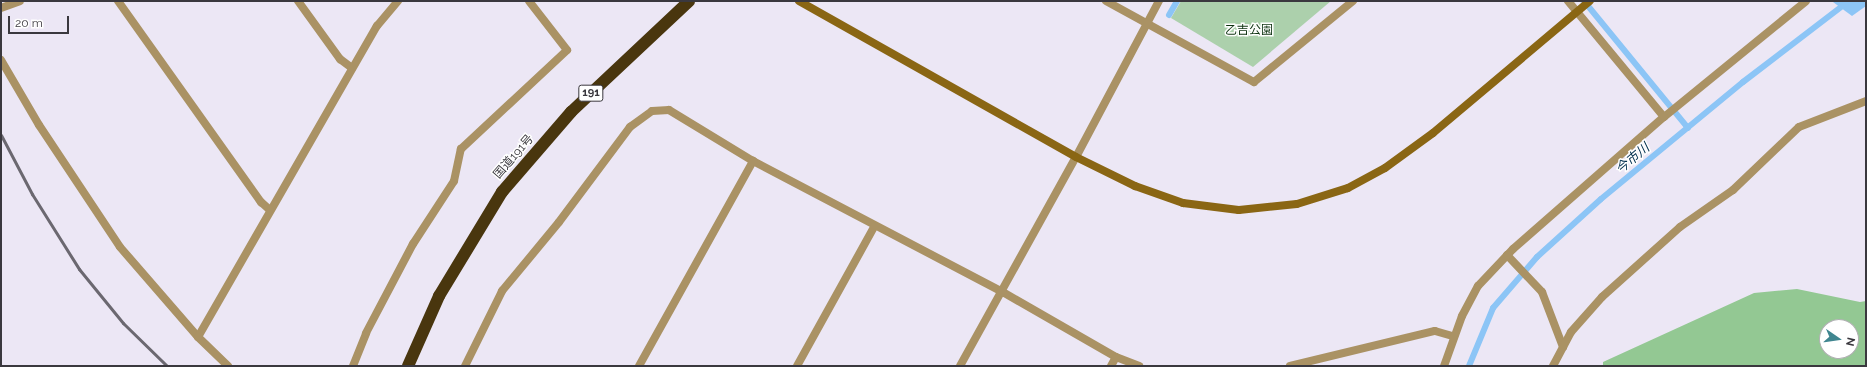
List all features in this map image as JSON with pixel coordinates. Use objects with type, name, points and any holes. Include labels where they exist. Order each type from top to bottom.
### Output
[{"type":"highway","name":"国道191号","points":[[408,366],[438,296],[502,192],[571,112],[689,1]]},
{"type":"street","points":[[1,8],[20,1]]},
{"type":"street","points":[[118,1],[261,202],[270,210]]},
{"type":"street","points":[[298,1],[340,59],[352,68]]},
{"type":"street","points":[[198,337],[352,68],[377,26],[398,1]]},
{"type":"street","points":[[353,366],[366,333],[413,244],[454,181],[461,149],[567,50],[529,1]]},
{"type":"street","points":[[799,1],[1076,157],[1135,186],[1183,202],[1239,210],[1297,204],[1348,188],[1385,168],[1433,133],[1590,1]]},
{"type":"street","points":[[1106,1],[1254,82],[1353,1]]},
{"type":"street","points":[[960,366],[1076,157],[1158,1]]},
{"type":"street","points":[[1568,1],[1664,117]]},
{"type":"street","points":[[1444,366],[1454,336],[1478,286],[1664,117],[1806,1]]},
{"type":"street","points":[[1,60],[39,125],[120,247],[198,337],[228,366]]},
{"type":"street","points":[[1553,366],[1571,332],[1602,297],[1680,227],[1732,190],[1799,126],[1866,101]]},
{"type":"street","points":[[465,366],[502,291],[559,222],[630,127],[652,111],[669,110],[753,161],[874,227],[1002,291],[1116,357],[1139,366]]},
{"type":"street","points":[[639,366],[753,161]]},
{"type":"street","points":[[798,366],[874,227]]},
{"type":"street","points":[[1510,258],[1538,288],[1550,309],[1563,347]]},
{"type":"street","points":[[1290,366],[1435,331],[1454,336]]},
{"type":"street","points":[[1111,366],[1116,357]]},
{"type":"green space","name":"乙吉公園","points":[[1181,1],[1331,1],[1253,67],[1171,18]]},
{"type":"green space","points":[[1797,289],[1860,302],[1866,301],[1866,366],[1603,366],[1603,362],[1754,293]]},
{"type":"water","points":[[1866,1],[1866,6],[1852,16],[1833,2]]},
{"type":"waterway","points":[[1169,15],[1177,1]]},
{"type":"waterway","points":[[1584,1],[1688,128]]},
{"type":"waterway","name":"今市川","points":[[1469,366],[1493,308],[1537,257],[1601,199],[1743,82],[1849,1]]},
{"type":"railway","points":[[1,135],[32,194],[79,269],[123,323],[167,366]]}]
